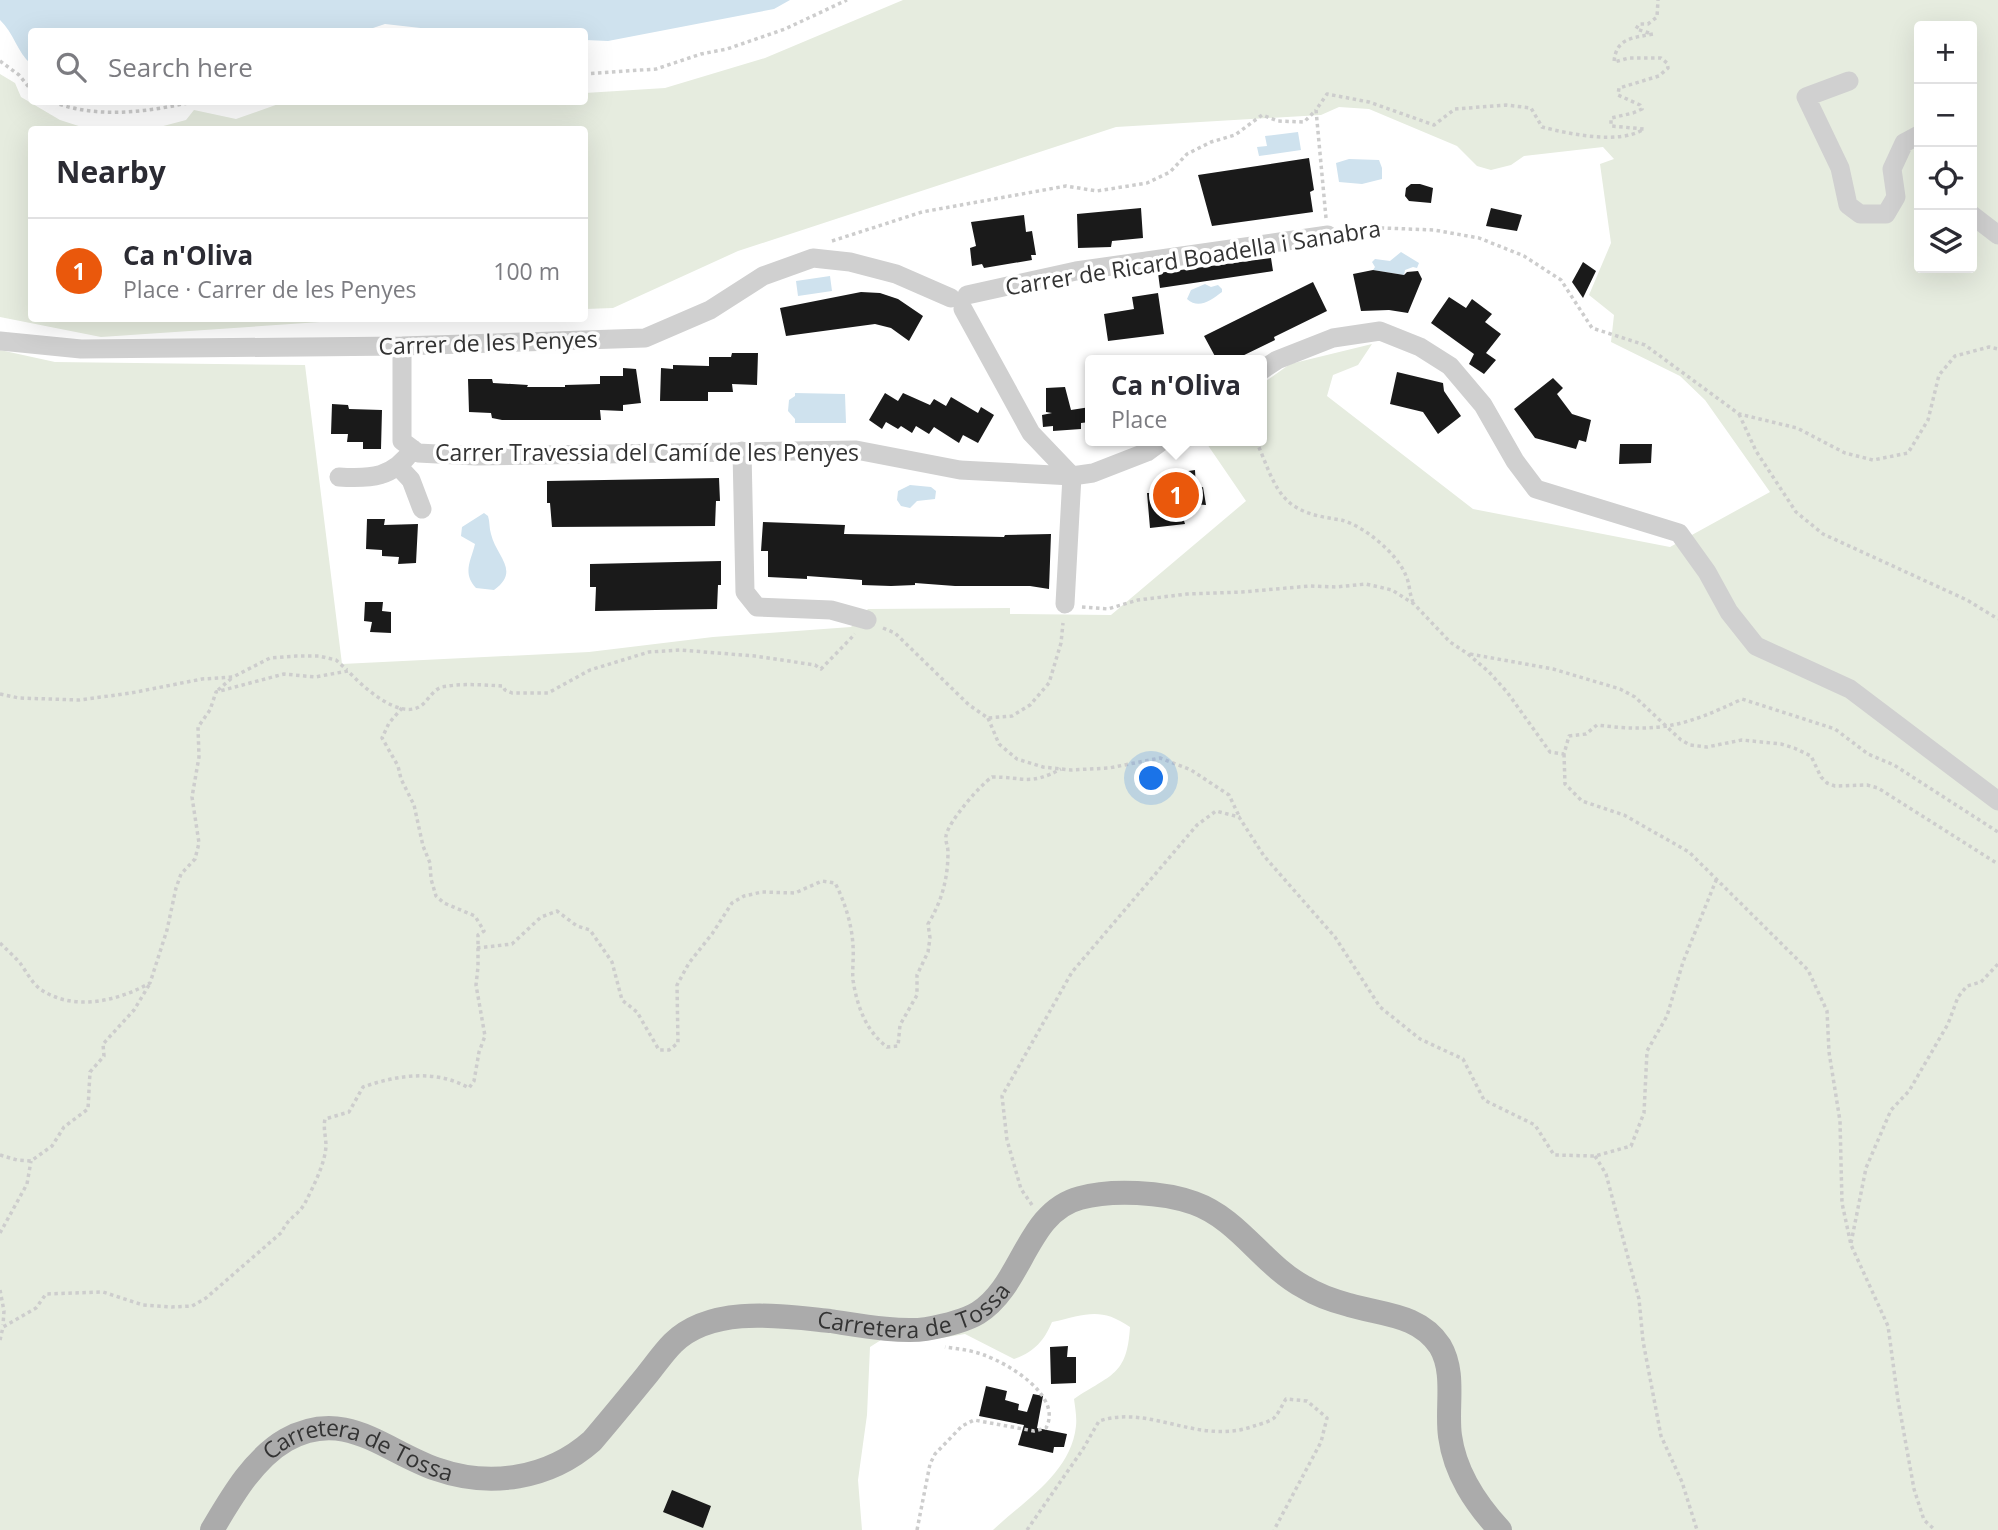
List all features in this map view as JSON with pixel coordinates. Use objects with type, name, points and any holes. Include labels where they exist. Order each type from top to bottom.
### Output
[{"type":"main road","name":"Carretera de Tossa","points":[[212,1530],[239,1488],[261,1461],[286,1440],[313,1430],[351,1429],[436,1469],[472,1478],[519,1477],[565,1462],[580,1452],[674,1341],[699,1327],[724,1319],[766,1316],[922,1330],[955,1323],[979,1312],[1008,1283],[1043,1223],[1060,1208],[1080,1198],[1116,1194],[1164,1195],[1195,1203],[1230,1224],[1279,1269],[1304,1287],[1350,1306],[1384,1311],[1424,1329],[1446,1359],[1449,1373],[1450,1436],[1462,1480],[1483,1512],[1500,1530]]},
{"type":"street","points":[[1849,81],[1806,97],[1840,168],[1848,205],[1860,214],[1886,214],[1896,197],[1892,169],[1904,143],[1914,138]]},
{"type":"street","points":[[1977,219],[1998,235]]},
{"type":"street","name":"Carrer de Ricard Boadella i Sanabra","points":[[960,301],[982,290],[1076,271],[1328,235]]},
{"type":"street","name":"Carrer de les Penyes","points":[[0,341],[81,349],[401,346],[645,338],[710,310],[763,276],[813,258],[850,262],[896,274],[960,301]]},
{"type":"street","points":[[960,301],[1031,433],[1072,476],[1065,604]]},
{"type":"street","points":[[1267,367],[1277,360],[1333,338],[1380,331],[1420,347],[1450,366],[1483,405],[1515,461],[1536,489],[1679,533],[1707,572],[1729,612],[1756,646],[1850,689],[1998,801]]},
{"type":"street","name":"Carrer Travessia del Camí de les Penyes","points":[[401,346],[402,441],[418,453],[584,456],[856,450],[960,470],[1072,476]]},
{"type":"street","points":[[1072,476],[1093,473],[1147,452],[1155,446]]},
{"type":"street","points":[[339,477],[364,479],[387,474],[405,461],[413,449]]},
{"type":"street","points":[[742,451],[745,592],[757,607],[831,610],[867,620]]},
{"type":"street","points":[[398,466],[411,480],[422,509]]},
{"type":"path","points":[[588,74],[656,69],[701,54],[727,49],[785,29],[846,0]]},
{"type":"path","points":[[813,258],[822,246],[836,238],[922,212],[1066,187],[1097,191],[1147,183],[1170,172],[1187,153],[1236,135],[1262,115],[1278,121],[1304,122],[1327,94],[1369,102],[1434,125],[1455,109],[1506,105],[1531,107],[1542,127],[1568,133],[1626,137],[1636,134],[1644,128],[1611,126],[1611,118],[1642,109],[1640,105],[1618,95],[1619,88],[1659,76],[1665,72],[1667,63],[1661,58],[1629,58],[1614,62],[1615,50],[1623,42],[1653,34],[1636,29],[1639,24],[1648,24],[1657,17],[1658,0]]},
{"type":"path","points":[[0,61],[19,75],[28,86]]},
{"type":"path","points":[[62,105],[111,113],[180,105]]},
{"type":"path","points":[[1316,110],[1328,235]]},
{"type":"path","name":"Carrer de Ricard Boadella i Sanabra","points":[[1328,235],[1383,228],[1434,230],[1479,238],[1524,256],[1561,279],[1592,328],[1646,345],[1739,414]]},
{"type":"path","points":[[1739,414],[1797,428],[1845,453],[1873,460],[1908,453],[1928,420],[1939,375],[1955,356],[1989,347],[1998,349]]},
{"type":"path","points":[[1739,414],[1755,451],[1796,512],[1823,534],[1967,600],[1998,619]]},
{"type":"path","points":[[1258,446],[1284,497],[1308,513],[1343,521],[1366,532],[1399,564],[1406,576],[1414,604]]},
{"type":"path","points":[[988,718],[1012,716],[1030,705],[1049,683],[1061,643],[1065,604],[1108,609],[1138,600],[1187,594],[1366,584],[1392,590],[1414,604],[1450,642],[1468,654],[1507,692],[1550,752],[1564,754]]},
{"type":"path","points":[[0,1233],[27,1184],[32,1161],[52,1146],[64,1126],[88,1109],[90,1072],[104,1056],[103,1044],[134,1010],[150,983],[167,930],[176,888],[181,874],[195,859],[199,844],[192,797],[200,757],[198,727],[210,710],[216,692],[233,677],[270,658],[319,656],[335,660],[364,688],[402,708],[421,706],[439,688],[476,684],[503,686],[512,693],[548,692],[590,670],[649,652],[708,651],[799,662],[821,669],[867,620],[895,633],[969,705],[988,718],[999,744],[1017,759],[1061,769],[1109,768],[1160,758],[1191,770],[1229,795],[1264,856],[1335,937],[1380,1007],[1420,1039],[1463,1059],[1484,1100],[1535,1125],[1554,1155],[1595,1156],[1631,1146],[1644,1113],[1647,1051],[1667,1016],[1684,962],[1717,878]]},
{"type":"path","points":[[1468,654],[1553,669],[1635,696],[1681,740],[1699,747],[1742,740],[1794,748],[1811,756],[1821,777],[1827,783],[1835,786],[1867,785],[1878,788],[1998,864]]},
{"type":"path","points":[[216,692],[284,674],[315,677],[348,671]]},
{"type":"path","points":[[0,694],[19,698],[79,700],[164,688],[202,679],[233,677]]},
{"type":"path","points":[[1935,1530],[1924,1520],[1914,1489],[1888,1326],[1851,1245],[1842,1203],[1840,1121],[1829,1052],[1827,1011],[1808,970],[1689,852],[1624,815],[1582,800],[1565,785],[1564,754],[1569,736],[1586,734],[1597,725],[1623,730],[1667,727],[1707,716],[1742,699],[1835,729],[1868,754],[1894,765],[1998,832]]},
{"type":"path","points":[[3,1327],[36,1308],[46,1294],[103,1292],[143,1305],[192,1306],[206,1298],[282,1232],[287,1220],[304,1205],[324,1158],[325,1119],[349,1112],[363,1087],[389,1079],[431,1076],[469,1088],[474,1081],[485,1036],[476,985],[478,934],[484,931],[475,916],[436,896],[414,806],[398,766],[382,738],[389,723],[402,708]]},
{"type":"path","points":[[477,948],[512,944],[541,917],[557,911],[577,926],[590,930],[612,962],[622,1000],[636,1012],[659,1051],[669,1050],[678,1043],[677,985],[689,962],[732,903],[744,896],[762,892],[795,892],[822,881],[835,883],[848,916],[853,946],[853,978],[866,1024],[878,1041],[887,1047],[898,1046],[900,1025],[918,995],[917,975],[928,952],[930,938],[928,924],[939,905],[945,882],[948,850],[945,838],[949,827],[982,783],[992,777],[1028,781],[1044,778],[1061,769]]},
{"type":"path","points":[[1043,1223],[1021,1189],[1007,1140],[1003,1096],[1072,972],[1146,884],[1198,825],[1216,811],[1240,817]]},
{"type":"path","points":[[0,943],[18,960],[39,988],[58,998],[103,1002],[130,994],[150,983]]},
{"type":"path","points":[[1851,1245],[1866,1168],[1891,1110],[1909,1091],[1948,1024],[1958,997],[1967,986],[1981,982],[1998,964]]},
{"type":"path","points":[[0,1154],[6,1158],[32,1161]]},
{"type":"path","points":[[1595,1156],[1606,1174],[1639,1299],[1643,1341],[1661,1436],[1682,1482],[1697,1530]]},
{"type":"path","points":[[0,1290],[4,1311],[0,1340]]},
{"type":"path","points":[[917,1530],[930,1464],[935,1454],[962,1426],[974,1420],[1034,1431],[1046,1428],[1050,1420],[1047,1402],[1033,1383],[986,1356],[936,1346]]},
{"type":"path","points":[[1027,1530],[1099,1421],[1116,1415],[1147,1418],[1199,1431],[1242,1430],[1272,1420],[1286,1399],[1307,1401],[1327,1418],[1321,1442],[1273,1530]]},
{"type":"shaded area","points":[[903,0],[1998,0],[1998,1530],[993,1530],[1045,1484],[1065,1458],[1072,1443],[1076,1423],[1074,1399],[1107,1378],[1121,1365],[1130,1327],[1110,1316],[1092,1314],[1052,1322],[1038,1345],[1014,1359],[965,1334],[935,1339],[881,1340],[870,1347],[867,1415],[858,1480],[862,1530],[0,1530],[0,350],[55,362],[305,365],[342,664],[589,652],[713,637],[851,627],[868,609],[1010,608],[1010,614],[1111,615],[1246,501],[1208,446],[1267,446],[1267,380],[1290,364],[1372,344],[1358,365],[1333,375],[1327,396],[1473,509],[1670,547],[1770,492],[1705,400],[1680,376],[1611,342],[1614,315],[1589,295],[1611,243],[1600,164],[1614,159],[1603,147],[1524,156],[1511,165],[1491,170],[1477,166],[1457,146],[1369,109],[1339,107],[1321,115],[1116,127],[738,251],[613,308],[588,309],[588,126],[163,126],[186,120],[194,110],[236,119],[276,105],[588,105],[588,93],[665,88],[765,58]]},
{"type":"shaded area","points":[[0,74],[15,83],[28,105],[35,105],[60,120],[79,126],[28,126],[28,322],[320,322],[101,337],[0,317]]},
{"type":"water","points":[[0,0],[790,0],[774,9],[608,41],[588,40],[588,28],[420,28],[385,24],[373,28],[28,28],[28,61],[0,20]]},
{"type":"water","points":[[1298,132],[1301,150],[1259,156],[1257,147],[1267,146],[1265,136]]},
{"type":"water","points":[[1349,159],[1379,160],[1382,179],[1362,184],[1339,182],[1336,163]]},
{"type":"water","points":[[1401,252],[1419,263],[1417,268],[1405,270],[1404,275],[1373,270],[1375,267],[1372,262],[1375,259],[1390,261]]},
{"type":"water","points":[[830,276],[832,291],[798,296],[796,281]]},
{"type":"water","points":[[1205,284],[1211,287],[1218,285],[1222,292],[1200,304],[1187,299],[1191,290]]},
{"type":"water","points":[[795,393],[845,394],[846,423],[795,423],[788,411],[789,400]]},
{"type":"water","points":[[910,485],[931,487],[936,491],[935,499],[917,501],[910,508],[901,506],[897,500],[898,491]]},
{"type":"water","points":[[484,513],[488,516],[490,532],[506,570],[502,583],[494,590],[476,588],[472,582],[468,572],[475,544],[461,536],[462,527]]},
{"type":"building","points":[[1309,158],[1314,190],[1310,192],[1313,212],[1212,226],[1198,175]]},
{"type":"building","points":[[1411,184],[1433,188],[1431,203],[1409,201],[1405,196],[1406,188]]},
{"type":"building","points":[[1141,208],[1143,238],[1112,241],[1111,247],[1078,248],[1077,214]]},
{"type":"building","points":[[1491,208],[1522,215],[1517,231],[1486,226]]},
{"type":"building","points":[[1024,215],[1026,232],[1032,231],[1036,255],[1031,255],[1032,260],[984,268],[982,264],[972,266],[970,248],[976,246],[971,222]]},
{"type":"building","points":[[1271,258],[1273,271],[1160,288],[1158,273]]},
{"type":"building","points":[[1583,262],[1596,271],[1583,298],[1572,282]]},
{"type":"building","points":[[1373,270],[1404,275],[1418,271],[1422,279],[1408,313],[1389,310],[1361,311],[1353,274]]},
{"type":"building","points":[[1313,282],[1327,311],[1244,355],[1214,355],[1204,336]]},
{"type":"building","points":[[861,292],[880,293],[898,299],[923,316],[909,341],[891,328],[875,324],[786,336],[780,308]]},
{"type":"building","points":[[1158,293],[1164,334],[1108,341],[1104,314],[1134,309],[1132,297]]},
{"type":"building","points":[[1449,297],[1466,308],[1472,299],[1492,314],[1485,322],[1501,334],[1486,353],[1496,360],[1484,374],[1469,364],[1474,354],[1431,323]]},
{"type":"building","points":[[732,353],[758,353],[757,385],[732,384],[733,392],[708,392],[708,401],[660,401],[661,368],[673,369],[673,365],[709,366],[709,357],[731,357]]},
{"type":"building","points":[[623,368],[636,369],[641,403],[623,405],[623,411],[600,410],[601,420],[502,420],[492,418],[491,413],[469,412],[468,379],[492,379],[493,383],[528,385],[527,387],[565,387],[600,384],[600,376],[623,376]]},
{"type":"building","points":[[1397,372],[1443,383],[1444,391],[1461,416],[1438,434],[1423,412],[1390,404]]},
{"type":"building","points":[[1553,378],[1563,388],[1557,394],[1572,414],[1591,420],[1586,442],[1579,440],[1576,449],[1535,438],[1514,409]]},
{"type":"building","points":[[1065,387],[1071,410],[1085,408],[1085,423],[1081,423],[1081,429],[1053,431],[1053,426],[1043,427],[1042,415],[1052,413],[1046,412],[1046,388]]},
{"type":"building","points":[[885,393],[898,401],[903,393],[930,405],[934,399],[946,406],[951,397],[978,413],[981,407],[994,415],[978,443],[963,435],[959,443],[934,427],[929,434],[916,426],[912,433],[901,426],[898,429],[886,422],[882,429],[869,420]]},
{"type":"building","points":[[332,404],[348,405],[349,409],[382,410],[381,449],[363,449],[363,442],[347,442],[348,434],[331,434]]},
{"type":"building","points":[[1620,444],[1652,444],[1651,463],[1619,464]]},
{"type":"building","points":[[1195,470],[1196,489],[1203,487],[1206,505],[1192,504],[1194,511],[1182,514],[1185,524],[1150,528],[1147,493],[1162,493],[1159,481],[1165,481],[1163,475]]},
{"type":"building","points":[[719,478],[720,501],[716,501],[715,526],[552,527],[550,503],[547,503],[547,481]]},
{"type":"building","points":[[367,519],[385,519],[384,525],[418,524],[416,563],[398,564],[399,557],[382,556],[382,550],[366,549]]},
{"type":"building","points":[[763,522],[845,525],[844,534],[1004,537],[1051,534],[1049,589],[1030,586],[915,583],[862,585],[862,580],[807,576],[807,579],[768,577],[768,551],[761,551]]},
{"type":"building","points":[[721,561],[717,609],[595,611],[596,587],[590,587],[590,564]]},
{"type":"building","points":[[365,602],[383,602],[382,611],[391,612],[391,633],[370,632],[372,622],[364,621]]},
{"type":"building","points":[[1068,1346],[1067,1357],[1076,1357],[1076,1383],[1051,1384],[1050,1347]]},
{"type":"building","points":[[986,1386],[1007,1391],[1005,1400],[1019,1404],[1018,1410],[1027,1412],[1033,1394],[1043,1396],[1037,1428],[1067,1434],[1064,1447],[1054,1447],[1053,1453],[1018,1445],[1024,1425],[979,1416]]},
{"type":"building","points":[[672,1490],[711,1506],[703,1528],[663,1512]]},
{"type":"place","name":"Ca n'Oliva","points":[[1176,495]]}]
